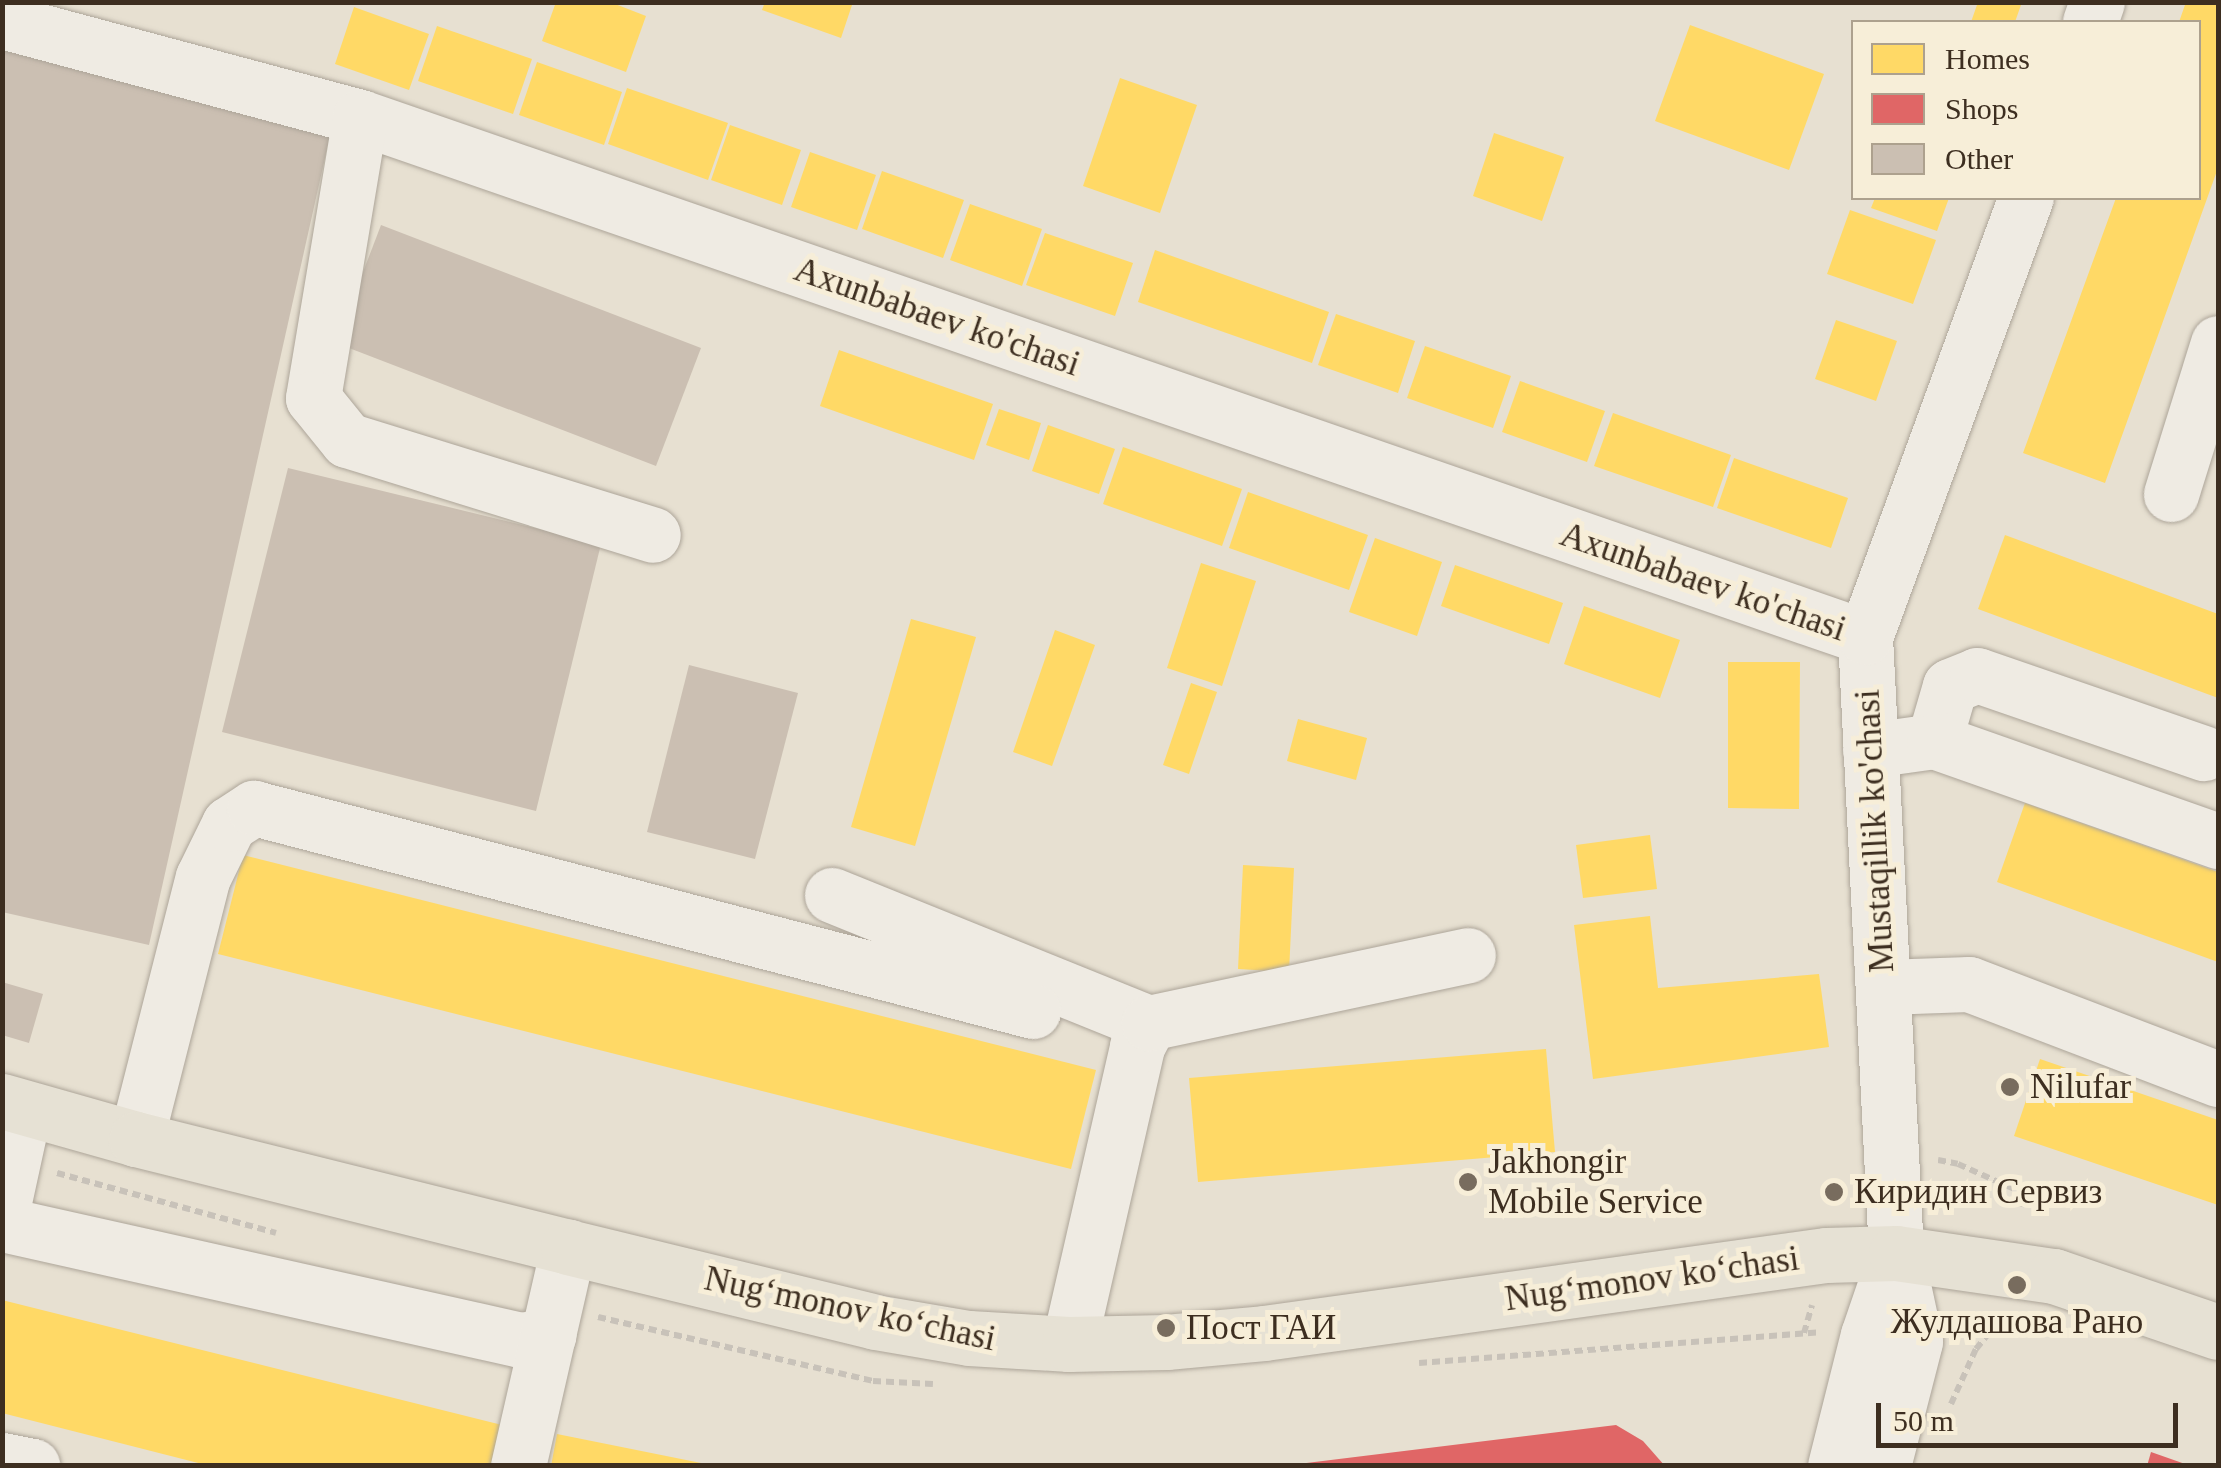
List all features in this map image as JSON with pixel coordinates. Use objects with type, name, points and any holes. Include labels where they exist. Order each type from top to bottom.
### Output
[{"type":"main road","name":"Nugʻmonov koʻchasi","points":[[10,1106],[568,1247],[922,1331],[1069,1344],[1166,1342],[1264,1333],[1812,1256],[1896,1253],[2054,1276],[2218,1332]]},
{"type":"street","name":"Axunbabaev ko'chasi","points":[[2,21],[360,117],[1865,638]]},
{"type":"street","points":[[360,117],[312,398],[347,440],[653,535]]},
{"type":"street","name":"Mustaqillik ko'chasi","points":[[1883,1466],[1916,1341],[1896,1253],[1865,638],[2025,200]]},
{"type":"street","points":[[2171,494],[2218,343]]},
{"type":"street","points":[[1934,741],[1950,686],[1977,675],[2204,753]]},
{"type":"street","points":[[1870,750],[1934,741],[2218,841]]},
{"type":"street","points":[[136,1139],[203,877],[230,824],[254,808],[1033,1010]]},
{"type":"street","points":[[832,895],[1149,1022],[1468,955]]},
{"type":"street","points":[[1884,987],[1969,984],[2218,1079]]},
{"type":"street","points":[[1069,1344],[1137,1046],[1149,1022]]},
{"type":"street","points":[[2,1211],[10,1106]]},
{"type":"street","points":[[2,1224],[521,1340],[548,1335]]},
{"type":"street","points":[[518,1466],[568,1247]]},
{"type":"street","name":"Mustaqillik ko'chasi","points":[[1835,1466],[1868,1335],[1896,1253]]},
{"type":"street","points":[[2,1460],[32,1466]]},
{"type":"path","points":[[1937,1160],[1958,1164],[2023,1193],[2020,1207]]},
{"type":"path","points":[[1804,1333],[1812,1305]]},
{"type":"path","points":[[1946,1416],[1972,1348],[2007,1312]]},
{"type":"building: Homes","points":[[556,2],[610,2],[646,16],[626,72],[542,41]]},
{"type":"building: Homes","points":[[765,2],[853,2],[841,38],[762,10]]},
{"type":"building: Homes","points":[[1978,2],[2022,2],[2016,20],[1972,20]]},
{"type":"building: Homes","points":[[2186,2],[2218,2],[2218,168],[2105,483],[2023,453],[2115,200],[2201,200],[2201,20],[2180,20]]},
{"type":"building: Homes","points":[[354,7],[429,34],[409,90],[335,64]]},
{"type":"building: Homes","points":[[1690,25],[1824,74],[1789,170],[1655,121]]},
{"type":"building: Homes","points":[[437,26],[532,59],[513,114],[418,81]]},
{"type":"building: Homes","points":[[537,62],[622,92],[604,145],[519,115]]},
{"type":"building: Homes","points":[[1120,78],[1197,105],[1160,213],[1083,186]]},
{"type":"building: Homes","points":[[627,88],[728,123],[708,180],[608,144]]},
{"type":"building: Homes","points":[[730,125],[801,150],[782,205],[711,180]]},
{"type":"building: Homes","points":[[1494,133],[1564,157],[1542,221],[1473,196]]},
{"type":"building: Homes","points":[[810,152],[876,175],[857,230],[791,207]]},
{"type":"building: Homes","points":[[882,171],[964,200],[943,258],[862,229]]},
{"type":"building: Homes","points":[[1874,200],[1948,200],[1937,231],[1871,208]]},
{"type":"building: Homes","points":[[970,204],[1042,229],[1022,286],[950,260]]},
{"type":"building: Homes","points":[[1850,210],[1936,240],[1913,304],[1827,274]]},
{"type":"building: Homes","points":[[1045,233],[1133,263],[1115,316],[1026,285]]},
{"type":"building: Homes","points":[[1155,250],[1329,312],[1312,363],[1138,302]]},
{"type":"building: Homes","points":[[1336,314],[1415,341],[1398,393],[1318,365]]},
{"type":"building: Homes","points":[[1836,320],[1897,341],[1876,401],[1815,379]]},
{"type":"building: Homes","points":[[1425,346],[1511,376],[1493,428],[1407,398]]},
{"type":"building: Homes","points":[[839,350],[993,404],[974,460],[820,406]]},
{"type":"building: Homes","points":[[1520,381],[1605,411],[1587,462],[1502,432]]},
{"type":"building: Homes","points":[[999,409],[1041,423],[1029,460],[986,445]]},
{"type":"building: Homes","points":[[1613,413],[1731,455],[1713,507],[1594,466]]},
{"type":"building: Homes","points":[[1048,425],[1115,449],[1099,494],[1032,471]]},
{"type":"building: Homes","points":[[1123,447],[1242,489],[1222,546],[1103,504]]},
{"type":"building: Homes","points":[[1734,458],[1848,498],[1831,548],[1717,508]]},
{"type":"building: Homes","points":[[1248,492],[1368,535],[1349,590],[1229,548]]},
{"type":"building: Homes","points":[[2005,535],[2218,614],[2218,698],[1978,609]]},
{"type":"building: Homes","points":[[1375,538],[1442,562],[1417,636],[1349,612]]},
{"type":"building: Homes","points":[[1201,563],[1256,581],[1222,686],[1167,668]]},
{"type":"building: Homes","points":[[1455,565],[1563,603],[1549,644],[1441,606]]},
{"type":"building: Homes","points":[[1584,606],[1680,640],[1660,698],[1564,664]]},
{"type":"building: Homes","points":[[911,619],[976,637],[915,846],[851,827]]},
{"type":"building: Homes","points":[[1055,630],[1095,645],[1052,766],[1013,752]]},
{"type":"building: Homes","points":[[1728,662],[1800,662],[1799,809],[1728,808]]},
{"type":"building: Homes","points":[[1191,683],[1217,692],[1189,774],[1163,765]]},
{"type":"building: Homes","points":[[1298,719],[1367,738],[1356,780],[1287,761]]},
{"type":"building: Homes","points":[[2025,803],[2218,872],[2218,962],[1997,882]]},
{"type":"building: Homes","points":[[1650,835],[1657,889],[1583,898],[1576,845]]},
{"type":"building: Homes","points":[[243,855],[1096,1070],[1071,1169],[218,954]]},
{"type":"building: Homes","points":[[1243,865],[1294,868],[1289,972],[1238,969]]},
{"type":"building: Homes","points":[[1650,916],[1658,988],[1819,974],[1829,1047],[1593,1079],[1574,925]]},
{"type":"building: Homes","points":[[1546,1049],[1555,1152],[1198,1182],[1189,1078]]},
{"type":"building: Homes","points":[[2040,1059],[2218,1120],[2218,1205],[2014,1136]]},
{"type":"building: Homes","points":[[2,1300],[502,1425],[492,1466],[210,1466],[2,1413]]},
{"type":"building: Homes","points":[[557,1434],[706,1464],[551,1466]]},
{"type":"building: Shops","points":[[1616,1425],[1643,1441],[1665,1466],[1282,1466]]},
{"type":"building: Shops","points":[[2151,1452],[2188,1465],[2188,1466],[2147,1466]]},
{"type":"building: Other","points":[[2,47],[333,122],[149,945],[2,912]]},
{"type":"building: Other","points":[[381,225],[701,348],[656,466],[336,343]]},
{"type":"building: Other","points":[[288,468],[601,544],[536,811],[222,732]]},
{"type":"building: Other","points":[[689,665],[798,693],[755,859],[647,832]]},
{"type":"building: Other","points":[[2,982],[43,994],[29,1043],[2,1035]]},
{"type":"place","name":"Nilufar","points":[[2010,1087]]},
{"type":"place","name":"Jakhongir Mobile Service","points":[[1468,1182]]},
{"type":"place","name":"Киридин Сервиз","points":[[1834,1192]]},
{"type":"place","name":"Жулдашова Рано","points":[[2017,1285]]},
{"type":"place","name":"Пост ГАИ","points":[[1166,1328]]}]
